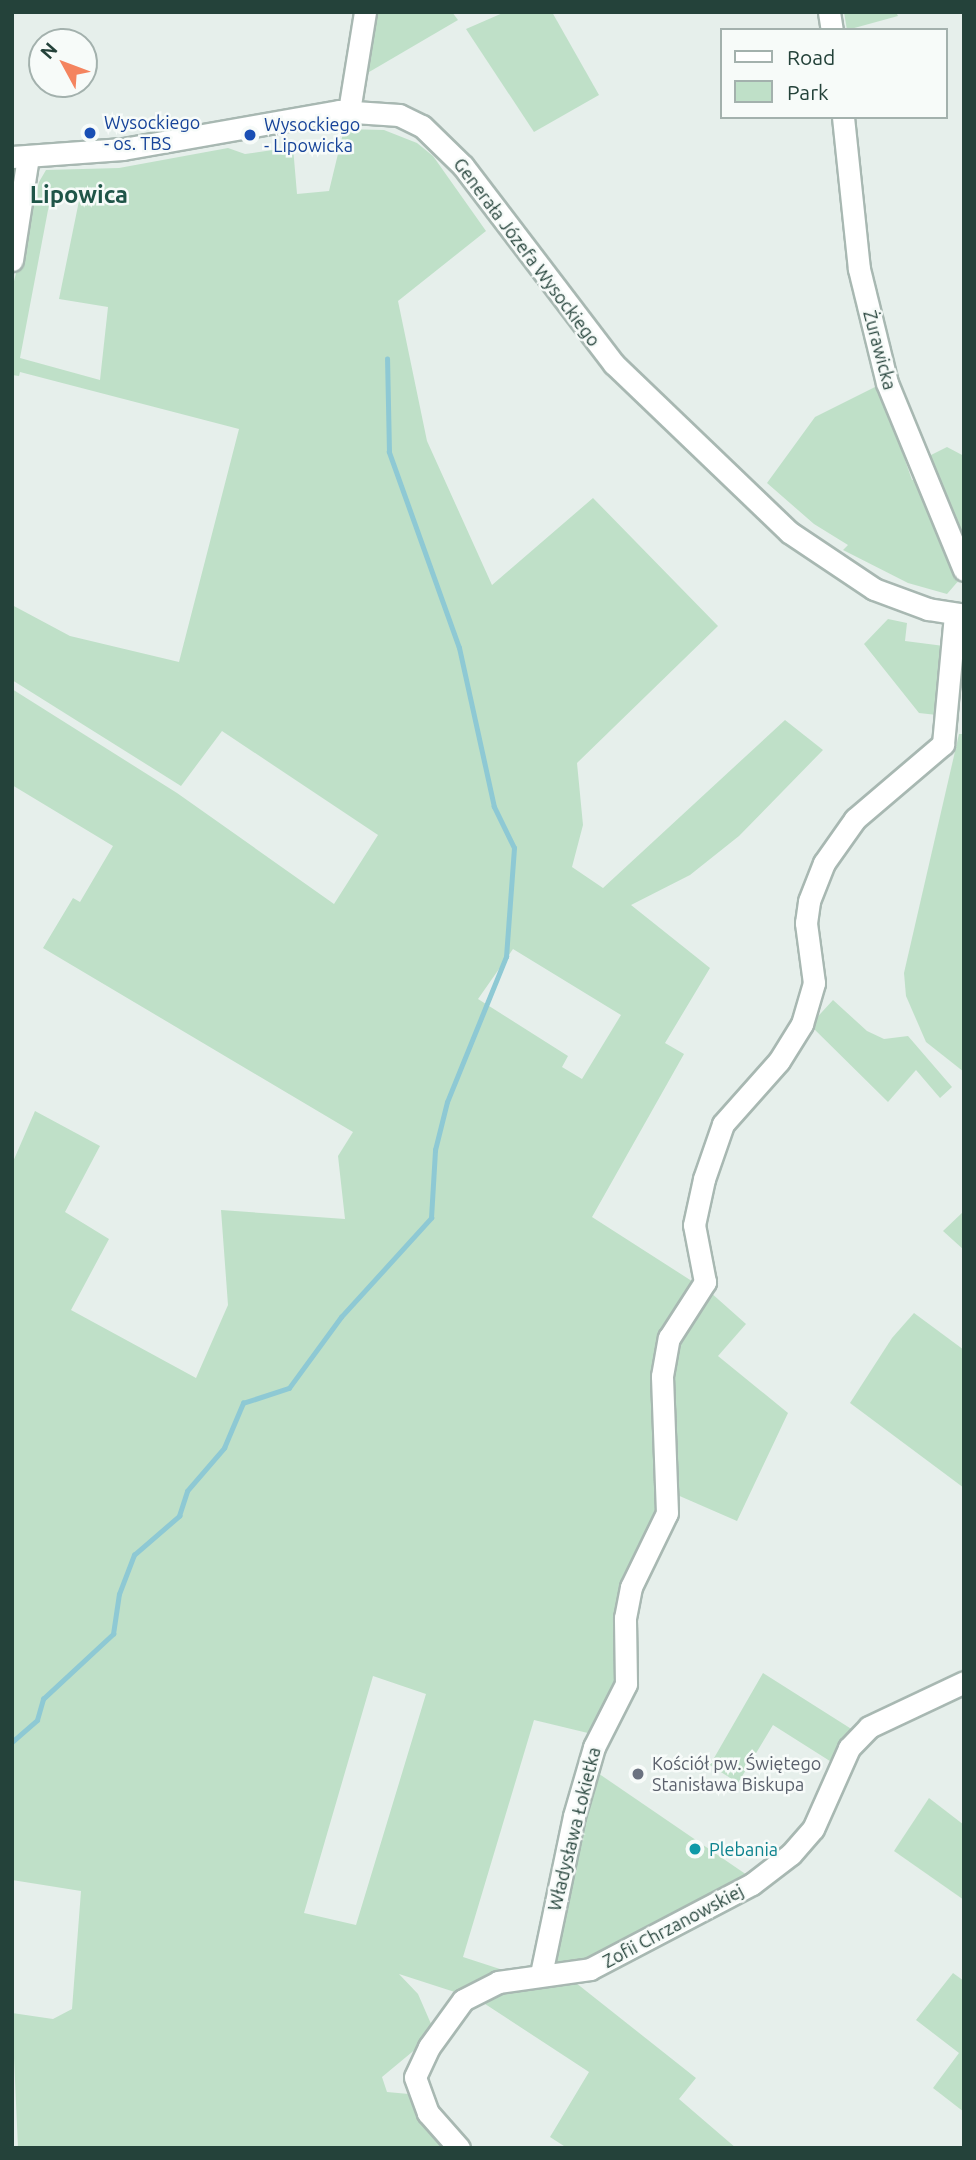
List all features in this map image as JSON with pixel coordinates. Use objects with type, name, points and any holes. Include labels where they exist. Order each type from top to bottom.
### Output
[{"type":"street","points":[[349,111],[351,83],[366,12]]},
{"type":"street","name":"Generała Józefa Wysockiego","points":[[20,157],[123,149],[349,111],[399,115],[422,126],[445,145],[614,363],[789,532],[874,589],[961,615]]},
{"type":"street","name":"Żurawicka","points":[[844,119],[859,269],[887,383],[964,570]]},
{"type":"street","points":[[12,260],[20,157]]},
{"type":"street","name":"Władysława Łokietka","points":[[541,1974],[574,1816],[594,1748],[625,1684],[625,1618],[631,1587],[667,1513],[662,1376],[668,1338],[705,1282],[694,1225],[704,1179],[723,1124],[779,1061],[802,1024],[814,983],[806,923],[809,901],[824,863],[855,818],[943,744],[961,615]]},
{"type":"street","name":"Zofii Chrzanowskiej","points":[[541,1974],[590,1969],[752,1884],[791,1854],[813,1829],[849,1748],[869,1727],[960,1689]]},
{"type":"street","points":[[459,2148],[419,2096],[415,2077],[419,2064],[463,2000],[483,1987],[541,1974]]},
{"type":"green space","points":[[376,12],[452,12],[458,20],[364,75],[363,58]]},
{"type":"green space","points":[[505,12],[552,12],[599,95],[534,132],[466,29]]},
{"type":"green space","points":[[844,12],[896,12],[898,16],[854,28],[847,28]]},
{"type":"green space","points":[[344,129],[384,130],[417,143],[433,156],[486,231],[398,301],[427,441],[492,585],[593,498],[718,626],[577,763],[583,825],[572,867],[603,888],[785,720],[823,750],[739,836],[690,875],[631,905],[710,968],[665,1043],[684,1054],[592,1217],[698,1285],[659,1337],[657,1523],[614,1615],[623,1674],[592,1734],[534,1720],[463,1957],[506,1971],[464,1995],[399,1974],[418,1994],[435,2033],[382,2077],[387,2092],[409,2094],[449,2148],[18,2148],[12,2013],[53,2019],[72,2009],[81,1891],[12,1880],[12,1164],[35,1111],[100,1146],[65,1212],[109,1239],[71,1310],[196,1378],[228,1305],[221,1210],[345,1219],[338,1156],[353,1132],[43,948],[73,898],[80,902],[113,846],[12,785],[12,689],[177,793],[334,904],[378,835],[222,731],[181,786],[12,680],[12,605],[70,636],[179,662],[239,429],[20,372],[19,376],[12,375],[12,289],[39,182],[46,170],[119,168],[228,148],[245,154],[293,147],[297,194],[329,191]],"holes":[[[52,189],[81,191],[59,299],[108,307],[100,380],[20,358]],[[513,949],[621,1015],[582,1079],[562,1067],[568,1056],[478,999]],[[373,1676],[426,1694],[356,1925],[304,1913]]]},
{"type":"green space","points":[[879,385],[912,480],[917,479],[960,579],[947,594],[908,583],[843,550],[848,545],[814,524],[767,483],[815,417]]},
{"type":"green space","points":[[947,447],[964,456],[964,542],[929,456]]},
{"type":"green space","points":[[888,619],[907,623],[905,641],[944,646],[937,715],[919,713],[864,644]]},
{"type":"green space","points":[[959,734],[964,734],[964,1072],[926,1042],[906,996],[904,973]]},
{"type":"green space","points":[[833,1000],[867,1031],[884,1039],[908,1036],[952,1087],[940,1098],[916,1070],[888,1102],[810,1025]]},
{"type":"green space","points":[[964,1211],[964,1250],[943,1231]]},
{"type":"green space","points":[[710,1292],[746,1324],[718,1356],[788,1413],[737,1521],[675,1494],[671,1349]]},
{"type":"green space","points":[[914,1313],[964,1350],[964,1488],[850,1403],[892,1338]]},
{"type":"green space","points":[[763,1673],[853,1730],[833,1763],[773,1725],[738,1783],[710,1765]]},
{"type":"green space","points":[[592,1769],[747,1875],[579,1964],[555,1965],[550,1953]]},
{"type":"green space","points":[[929,1798],[964,1825],[964,1900],[894,1851]]},
{"type":"green space","points":[[953,1973],[964,1981],[964,2112],[933,2088],[959,2053],[916,2020]]},
{"type":"green space","points":[[571,1979],[696,2078],[679,2099],[736,2148],[567,2148],[550,2137],[589,2072],[479,2000],[493,1991]]},
{"type":"waterway","points":[[12,1742],[37,1720],[43,1699],[113,1634],[119,1594],[134,1555],[179,1516],[187,1491],[224,1448],[243,1403],[289,1388],[341,1317],[431,1218],[435,1150],[447,1102],[506,957],[514,848],[494,807],[459,648],[389,452],[387,359]]},
{"type":"place","name":"Wysockiego - os. TBS","points":[[90,133]]},
{"type":"place","name":"Wysockiego - Lipowicka","points":[[250,135]]},
{"type":"place","name":"Kościół pw. Świętego Stanisława Biskupa","points":[[638,1774]]},
{"type":"place","name":"Plebania","points":[[695,1849]]},
{"type":"district","name":"Lipowica","points":[[79,195]]}]
